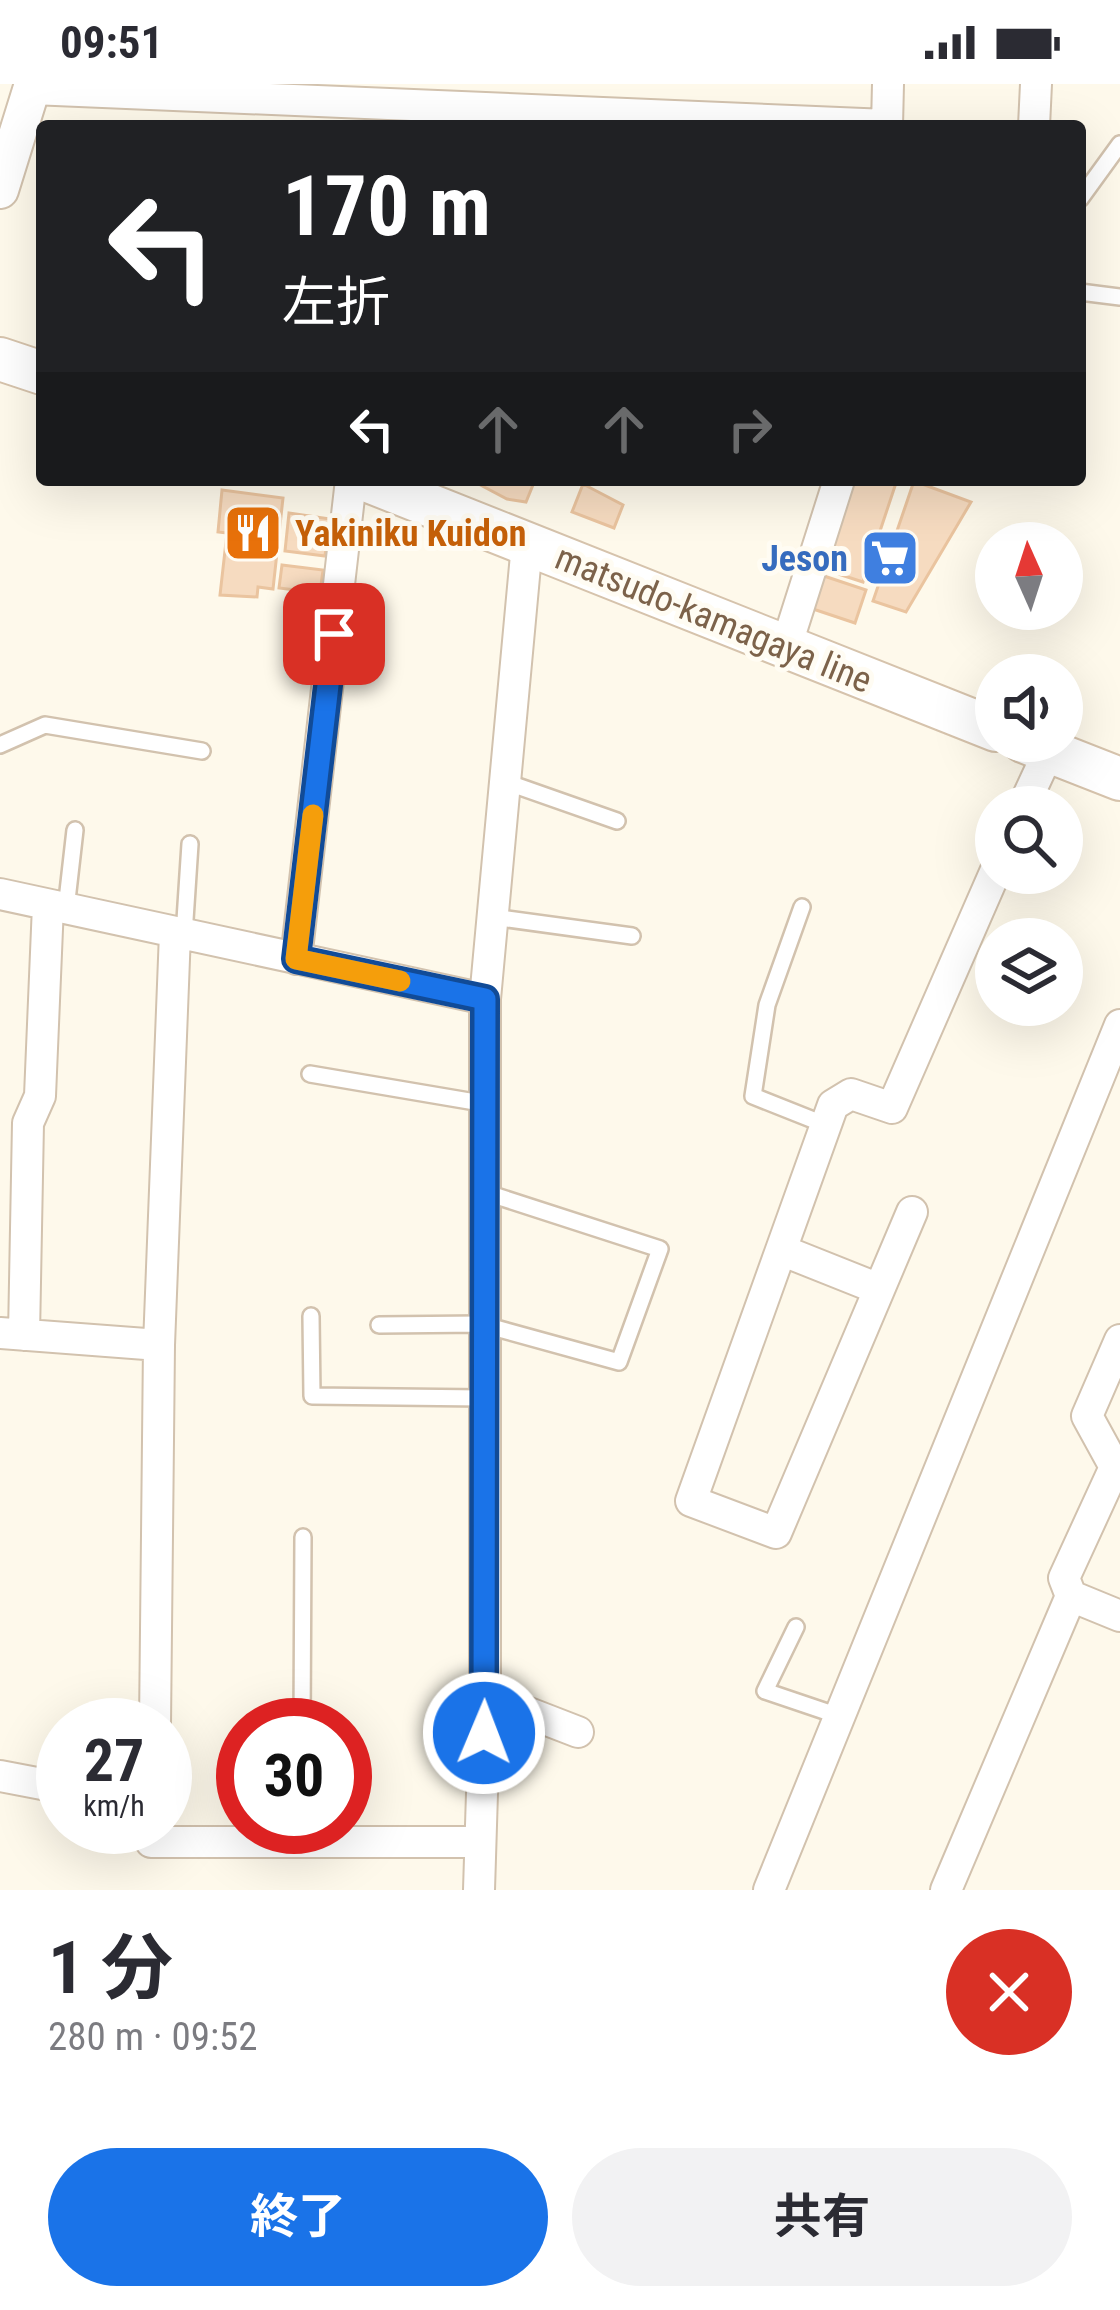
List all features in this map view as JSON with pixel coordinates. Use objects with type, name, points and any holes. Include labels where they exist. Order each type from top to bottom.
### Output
[{"type":"main road","points":[[0,359],[36,371]]},
{"type":"main road","name":"matsudo-kamagaya line","points":[[381,486],[975,722]]},
{"type":"main road","points":[[1077,762],[1120,779]]},
{"type":"street","points":[[648,116],[649,84]]},
{"type":"street","points":[[887,120],[888,84]]},
{"type":"street","points":[[1034,120],[1036,84]]},
{"type":"street","points":[[0,190],[33,86],[744,120]]},
{"type":"street","points":[[296,959],[350,486]]},
{"type":"street","points":[[786,647],[837,486]]},
{"type":"street","points":[[479,1890],[485,1696],[481,1103],[485,999],[527,544]]},
{"type":"street","points":[[0,893],[485,999]]},
{"type":"street","points":[[912,1212],[776,1532],[691,1501],[833,1105],[851,1094],[892,1108],[986,894]]},
{"type":"street","points":[[57,907],[40,1096],[28,1123],[12,1334],[159,1345]]},
{"type":"street","points":[[154,1698],[159,1345],[180,934]]},
{"type":"street","points":[[770,1890],[1120,1025]]},
{"type":"street","points":[[781,1250],[879,1289]]},
{"type":"street","points":[[1120,1340],[1088,1416],[1114,1467],[1064,1578],[1072,1596],[1120,1616]]},
{"type":"street","points":[[946,1890],[1072,1596]]},
{"type":"street","points":[[485,1696],[578,1732]]},
{"type":"street","points":[[0,1776],[36,1783]]},
{"type":"street","points":[[372,1838],[479,1843]]},
{"type":"lane","points":[[1086,191],[1120,144]]},
{"type":"lane","points":[[1086,293],[1120,298]]},
{"type":"lane","points":[[0,745],[45,725],[202,751]]},
{"type":"lane","points":[[506,782],[617,821]]},
{"type":"lane","points":[[57,907],[75,830]]},
{"type":"lane","points":[[180,934],[190,844]]},
{"type":"lane","points":[[802,908],[767,1005],[753,1096],[826,1125]]},
{"type":"lane","points":[[493,917],[632,936]]},
{"type":"lane","points":[[310,1074],[481,1103]]},
{"type":"lane","points":[[379,1325],[481,1324],[619,1362],[660,1249],[484,1192]]},
{"type":"lane","points":[[311,1316],[312,1396],[482,1398]]},
{"type":"lane","points":[[302,1698],[303,1537]]},
{"type":"lane","points":[[796,1627],[765,1691],[839,1716]]},
{"type":"building","points":[[482,486],[533,486],[526,502],[507,499]]},
{"type":"building","points":[[582,486],[623,505],[614,528],[572,512]]},
{"type":"building","points":[[851,486],[895,486],[863,582],[823,569]]},
{"type":"building","points":[[912,486],[928,486],[971,502],[906,612],[873,601]]},
{"type":"building","points":[[222,490],[283,498],[273,589],[258,587],[257,597],[220,595],[227,533],[218,532]]},
{"type":"building","points":[[289,513],[330,519],[325,556],[285,551]]},
{"type":"building","points":[[282,565],[323,570],[320,593],[279,588]]},
{"type":"building","points":[[818,574],[866,590],[855,623],[807,607]]},
{"type":"slow traffic","points":[[313,815],[296,959],[400,981]]},
{"type":"place","name":"Yakiniku Kuidon","points":[[253,533]]},
{"type":"place","name":"Jeson","points":[[890,558]]},
{"type":"route","points":[[334,634],[296,959],[485,999],[481,1103],[484,1733]]}]
